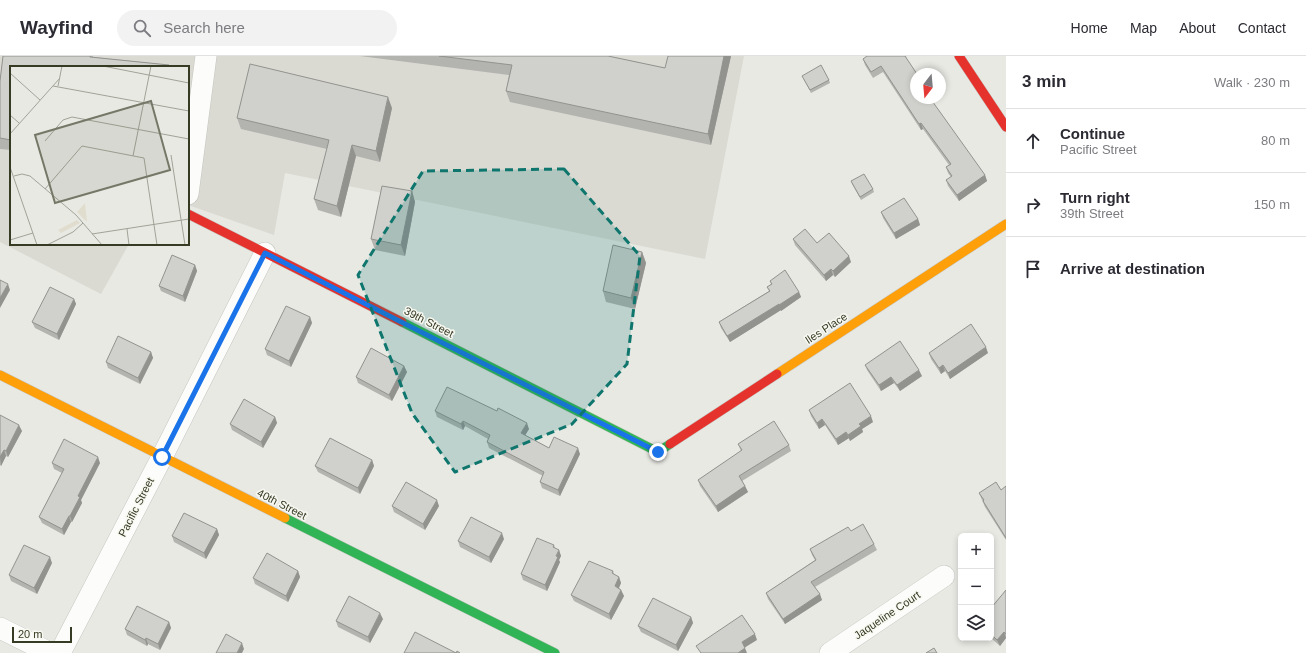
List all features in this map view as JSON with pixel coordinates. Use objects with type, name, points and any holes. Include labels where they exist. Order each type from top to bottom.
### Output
[{"type":"street","points":[[189,186],[206,56]]},
{"type":"street","points":[[959,56],[1006,127]]},
{"type":"street","name":"39th Street","points":[[189,215],[658,452]]},
{"type":"street","name":"Iles Place","points":[[658,452],[1006,224]]},
{"type":"street","name":"Pacific Street","points":[[60,653],[162,457],[265,253]]},
{"type":"street","name":"40th Street","points":[[0,375],[555,653]]},
{"type":"street","name":"Jaqueline Court","points":[[830,653],[944,576]]},
{"type":"street","points":[[0,628],[50,653]]},
{"type":"highlighted area","points":[[564,169],[640,256],[627,364],[572,424],[455,472],[412,413],[358,275],[423,171]]},
{"type":"shaded area","points":[[0,56],[744,56],[705,259],[285,173],[274,235],[189,205],[189,66],[10,66],[10,245],[128,245],[101,294],[0,242]]},
{"type":"building","points":[[3,56],[90,56],[169,65],[10,66],[10,140],[0,138],[0,81]]},
{"type":"building","points":[[439,56],[608,56],[665,68],[668,56],[724,56],[708,134],[506,91],[512,65]]},
{"type":"building","points":[[867,56],[905,56],[913,68],[910,68],[910,104],[934,104],[985,175],[957,195],[946,180],[952,176],[946,167],[951,164],[921,123],[919,124],[881,66],[871,72],[863,59]]},
{"type":"building","points":[[250,64],[388,97],[376,151],[352,145],[337,206],[314,199],[329,140],[237,118]]},
{"type":"building","points":[[821,65],[829,80],[810,90],[802,76]]},
{"type":"building","points":[[864,174],[873,189],[860,197],[851,181]]},
{"type":"building","points":[[382,186],[412,191],[401,245],[371,239]]},
{"type":"building","points":[[904,198],[918,219],[894,233],[881,212]]},
{"type":"building","points":[[805,229],[817,243],[829,233],[849,256],[833,271],[831,269],[824,275],[793,239]]},
{"type":"building","points":[[613,245],[642,252],[631,298],[603,291]]},
{"type":"building","points":[[172,255],[195,265],[183,296],[159,286]]},
{"type":"building","points":[[785,270],[799,292],[727,336],[719,322],[770,291],[767,287],[772,284],[770,281]]},
{"type":"building","points":[[0,280],[8,284],[0,298]]},
{"type":"building","points":[[50,287],[74,299],[57,334],[32,322]]},
{"type":"building","points":[[286,306],[310,317],[289,361],[265,349]]},
{"type":"building","points":[[971,324],[986,347],[948,373],[943,365],[939,368],[929,353]]},
{"type":"building","points":[[118,336],[151,352],[138,378],[106,362]]},
{"type":"building","points":[[900,341],[919,370],[897,385],[891,377],[879,385],[865,365]]},
{"type":"building","points":[[371,348],[404,366],[389,395],[356,377]]},
{"type":"building","points":[[850,383],[871,416],[859,424],[861,426],[848,435],[846,432],[836,439],[822,419],[817,423],[809,410]]},
{"type":"building","points":[[447,387],[497,411],[498,408],[527,423],[521,433],[549,448],[554,437],[578,448],[558,490],[540,482],[544,472],[487,442],[490,435],[463,421],[461,424],[435,411]]},
{"type":"building","points":[[244,399],[275,417],[261,442],[230,424]]},
{"type":"building","points":[[0,415],[19,425],[6,451],[4,450],[0,457]]},
{"type":"building","points":[[774,421],[789,445],[739,476],[745,486],[716,506],[698,480],[742,450],[738,444]]},
{"type":"building","points":[[330,438],[372,460],[358,488],[315,466]]},
{"type":"building","points":[[64,439],[98,457],[78,496],[80,497],[62,529],[39,517],[64,469],[52,463]]},
{"type":"building","points":[[406,482],[437,500],[423,524],[392,506]]},
{"type":"building","points":[[996,482],[1001,490],[1006,486],[1006,538],[979,493]]},
{"type":"building","points":[[184,513],[217,529],[204,553],[172,536]]},
{"type":"building","points":[[471,517],[502,533],[489,557],[458,541]]},
{"type":"building","points":[[863,524],[874,544],[811,582],[820,594],[783,619],[766,593],[816,560],[810,549],[848,527],[851,531]]},
{"type":"building","points":[[537,538],[554,545],[553,547],[559,550],[556,556],[558,557],[545,585],[521,574]]},
{"type":"building","points":[[24,545],[50,557],[34,588],[9,575]]},
{"type":"building","points":[[267,553],[298,571],[286,596],[253,578]]},
{"type":"building","points":[[589,561],[613,571],[612,573],[619,577],[615,586],[621,590],[609,614],[571,595]]},
{"type":"building","points":[[1006,590],[1006,634],[1004,632],[997,640],[994,637],[994,604]]},
{"type":"building","points":[[349,596],[380,613],[368,637],[336,621]]},
{"type":"building","points":[[653,598],[691,617],[676,645],[638,626]]},
{"type":"building","points":[[137,606],[169,622],[158,644],[146,638],[145,640],[125,629]]},
{"type":"building","points":[[742,615],[755,634],[742,642],[745,648],[738,653],[701,653],[696,646]]},
{"type":"building","points":[[415,632],[456,653],[404,653]]},
{"type":"building","points":[[226,634],[242,643],[237,653],[216,653]]},
{"type":"building","points":[[934,648],[937,653],[926,653]]},
{"type":"traffic: fast","points":[[402,322],[658,452],[670,444]]},
{"type":"traffic: fast","points":[[285,518],[555,653]]},
{"type":"traffic: slow","points":[[777,374],[1006,224]]},
{"type":"traffic: slow","points":[[0,375],[285,518]]},
{"type":"traffic: jam","points":[[959,56],[1006,127]]},
{"type":"traffic: jam","points":[[189,215],[402,322]]},
{"type":"traffic: jam","points":[[670,444],[777,374]]},
{"type":"route","points":[[162,457],[265,253],[658,452]]}]
